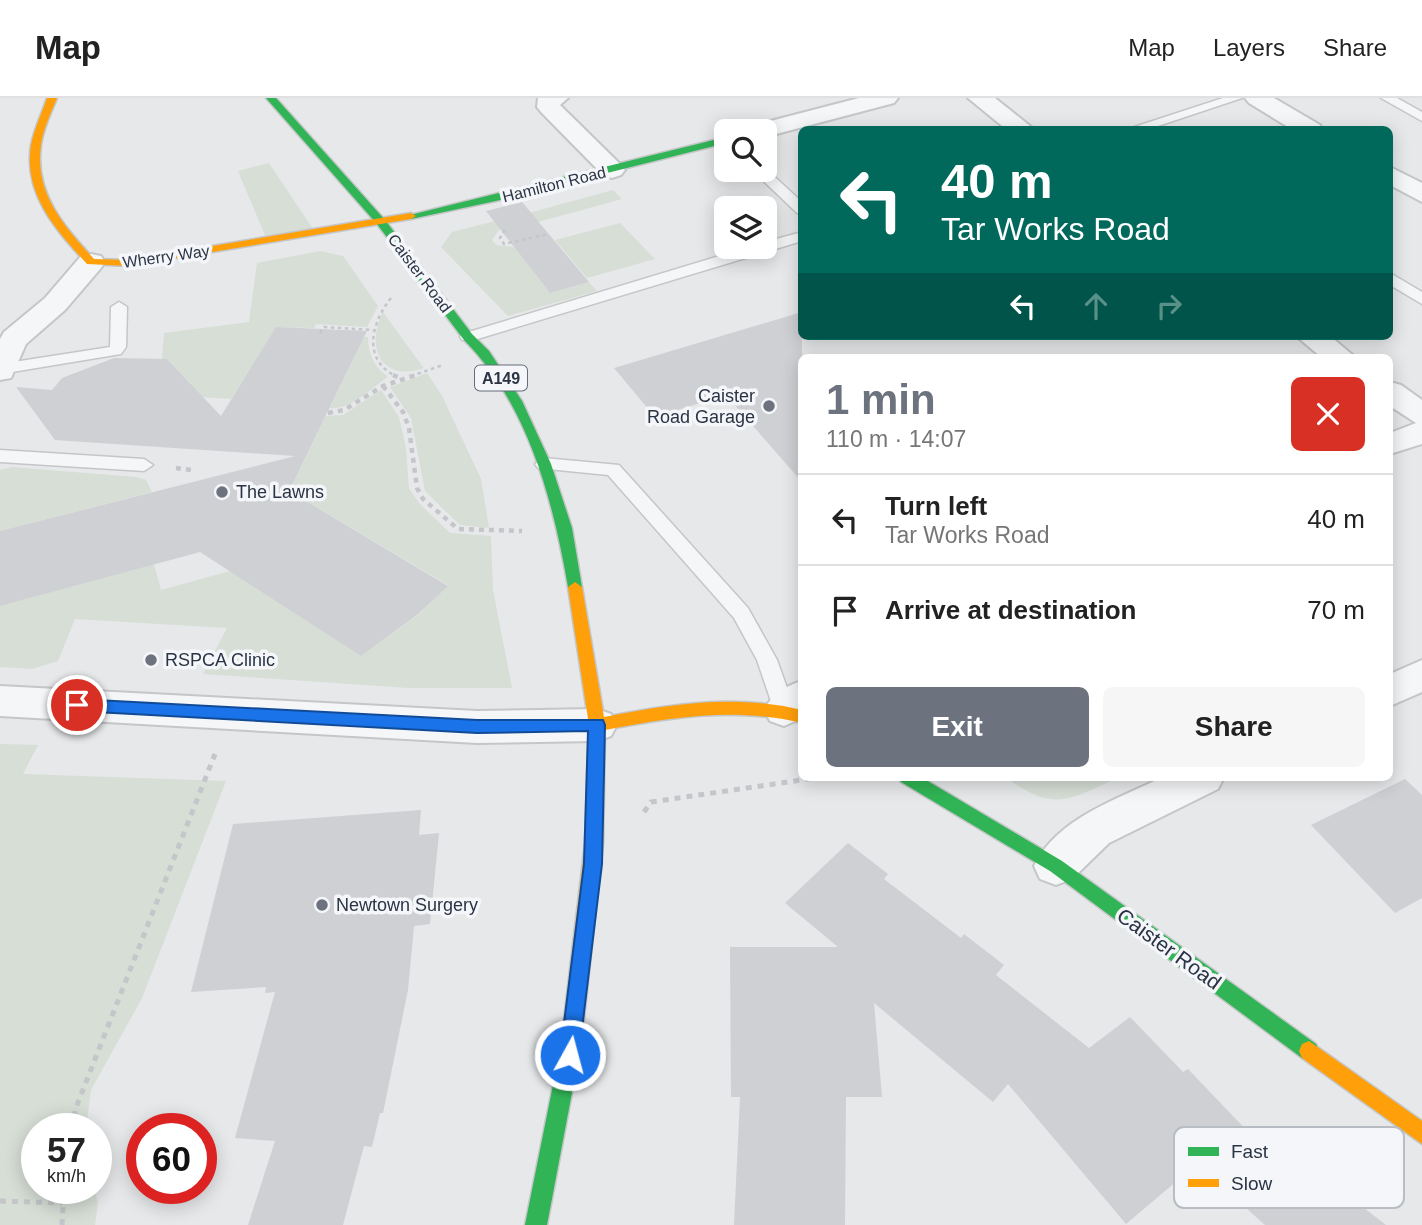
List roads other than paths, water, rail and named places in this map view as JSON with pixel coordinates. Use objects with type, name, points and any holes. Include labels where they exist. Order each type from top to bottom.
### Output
[{"type":"street","points":[[0,370],[6,348],[15,337],[54,304],[91,262],[53,221],[37,183],[36,144],[52,98]]},
{"type":"street","name":"Caister Road","points":[[271,98],[382,222],[468,337],[485,354],[516,401],[544,464],[565,528],[597,725]]},
{"type":"street","points":[[556,98],[548,101],[549,107],[612,170]]},
{"type":"street","points":[[777,127],[886,98]]},
{"type":"street","points":[[980,98],[1018,126]]},
{"type":"street","points":[[1257,98],[1304,126]]},
{"type":"street","name":"Hamilton Road","points":[[382,222],[496,198],[714,143]]},
{"type":"street","points":[[1393,177],[1422,194]]},
{"type":"street","name":"Wherry Way","points":[[91,262],[128,263],[382,222]]},
{"type":"street","points":[[1317,340],[1336,354]]},
{"type":"street","points":[[1393,394],[1422,415]]},
{"type":"street","points":[[1393,443],[1422,432]]},
{"type":"street","points":[[0,701],[477,727],[597,725],[683,709],[796,707]]},
{"type":"street","name":"A149","points":[[536,1225],[572,1041],[593,864],[597,725]]},
{"type":"street","name":"Caister Road","points":[[914,781],[1056,866],[1422,1134]]},
{"type":"street","points":[[1056,866],[1094,830],[1195,781]]},
{"type":"lane","points":[[1161,126],[1236,98]]},
{"type":"lane","points":[[1387,98],[1422,117]]},
{"type":"lane","points":[[772,182],[798,207]]},
{"type":"lane","points":[[777,243],[798,237]]},
{"type":"lane","points":[[468,337],[725,259]]},
{"type":"lane","points":[[1393,280],[1422,299]]},
{"type":"lane","points":[[0,370],[115,351],[119,307]]},
{"type":"lane","points":[[0,456],[144,465]]},
{"type":"lane","points":[[544,464],[613,470],[741,613],[796,707]]},
{"type":"place","name":"Caister Road Garage","points":[[769,406]]},
{"type":"place","name":"The Lawns","points":[[222,492]]},
{"type":"place","name":"RSPCA Clinic","points":[[151,660]]},
{"type":"place","name":"Newtown Surgery","points":[[322,905]]}]
